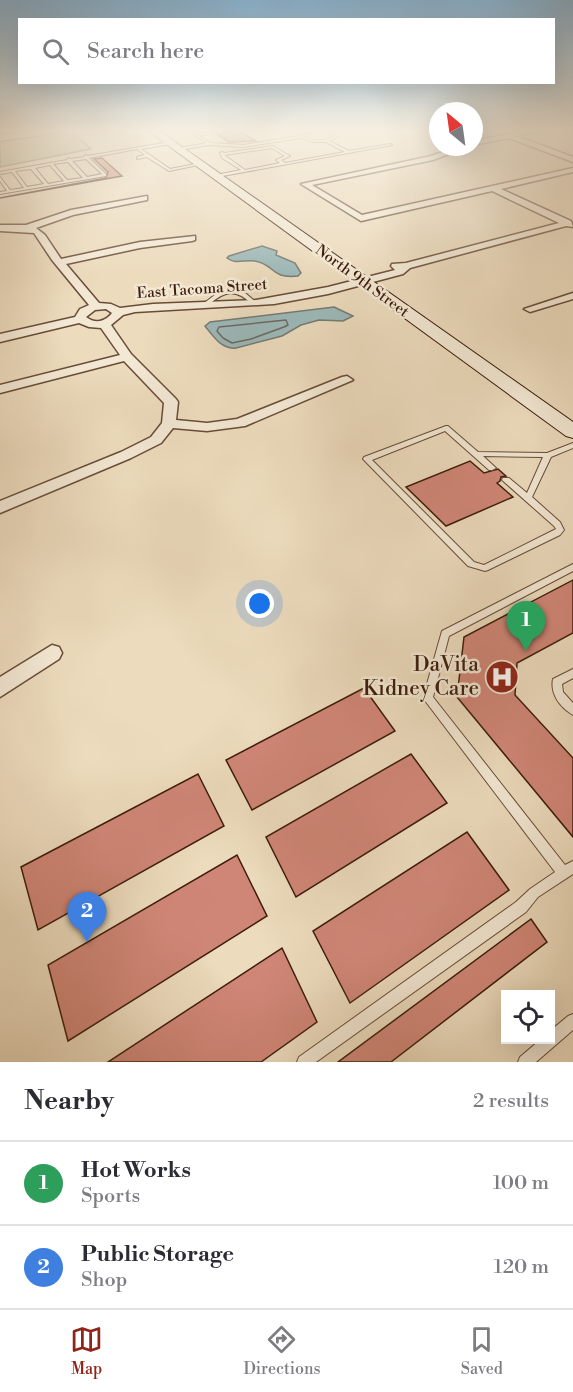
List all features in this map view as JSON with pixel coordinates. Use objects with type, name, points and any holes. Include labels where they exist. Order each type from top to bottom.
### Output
[{"type":"main road","name":"North 9th Street","points":[[221,180],[573,432]]},
{"type":"street","points":[[327,180],[305,184],[361,218],[531,180]]},
{"type":"street","points":[[493,188],[571,224]]},
{"type":"street","points":[[27,228],[72,213],[144,198]]},
{"type":"street","name":"East Tacoma Street","points":[[118,312],[161,305],[254,303],[289,296],[308,296],[359,278],[399,272],[406,266],[571,224]]},
{"type":"street","points":[[0,228],[27,228],[37,231],[96,307]]},
{"type":"street","points":[[61,262],[140,245],[192,238]]},
{"type":"street","points":[[530,309],[573,296]]},
{"type":"street","points":[[0,338],[81,319],[89,324],[104,324],[115,318],[118,312],[111,307],[96,307],[83,312],[81,319]]},
{"type":"street","points":[[0,507],[126,455],[156,440],[169,423],[171,402],[127,357],[104,324]]},
{"type":"street","points":[[0,389],[127,357]]},
{"type":"street","points":[[169,423],[207,427],[240,423],[347,380]]},
{"type":"street","points":[[0,688],[52,653]]},
{"type":"lane","points":[[2,180],[9,191]]},
{"type":"lane","points":[[20,180],[26,188]]},
{"type":"lane","points":[[42,180],[47,185]]},
{"type":"lane","points":[[0,193],[76,180]]},
{"type":"lane","points":[[492,468],[446,428],[367,459],[471,564],[478,567],[485,568],[560,530],[557,524],[506,480]]},
{"type":"lane","points":[[476,454],[548,455],[573,445]]},
{"type":"lane","points":[[528,498],[548,455]]},
{"type":"lane","points":[[304,1062],[521,907],[534,893],[568,870],[428,698],[445,634],[573,567]]},
{"type":"lane","points":[[573,673],[557,682],[558,694],[573,710]]},
{"type":"lane","points":[[525,1062],[573,1021]]},
{"type":"water","points":[[262,246],[277,251],[276,255],[295,263],[301,273],[298,276],[282,275],[262,263],[234,261],[227,258]]},
{"type":"water","points":[[334,307],[353,316],[343,321],[319,320],[301,325],[282,336],[236,348],[222,345],[205,326],[210,322]]},
{"type":"building","points":[[98,180],[102,180],[0,198]]},
{"type":"building","points":[[470,461],[484,473],[498,469],[506,476],[501,477],[497,483],[513,497],[446,526],[406,487]]},
{"type":"building","points":[[573,580],[573,633],[517,663],[515,695],[573,758],[573,837],[457,697],[464,637]]},
{"type":"building","points":[[364,688],[395,731],[252,810],[226,760]]},
{"type":"building","points":[[411,754],[447,803],[296,897],[266,837]]},
{"type":"building","points":[[198,774],[224,826],[38,930],[21,867]]},
{"type":"building","points":[[467,832],[509,890],[350,1003],[313,931]]},
{"type":"building","points":[[237,855],[267,916],[68,1041],[48,965]]},
{"type":"building","points":[[531,919],[547,942],[391,1062],[338,1062]]},
{"type":"building","points":[[282,948],[317,1022],[261,1062],[108,1062]]},
{"type":"place","name":"Hot Works","points":[[526,651]]},
{"type":"place","name":"DaVita Kidney Care","points":[[502,677]]},
{"type":"place","name":"Public Storage","points":[[87,942]]}]
